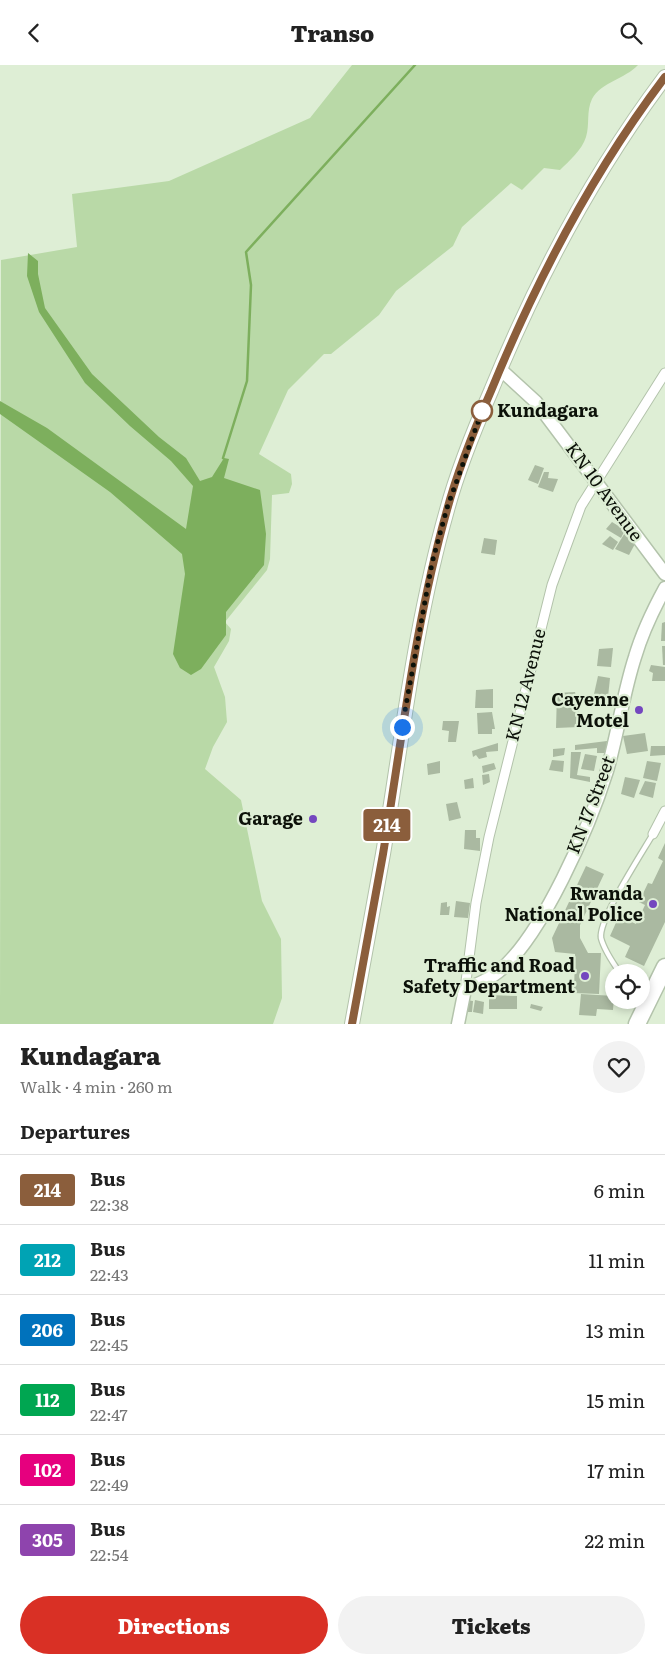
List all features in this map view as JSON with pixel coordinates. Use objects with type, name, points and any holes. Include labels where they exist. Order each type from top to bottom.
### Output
[{"type":"highway","points":[[637,1024],[665,967]]},
{"type":"highway","points":[[649,1024],[665,993]]},
{"type":"main road","points":[[352,1024],[432,563],[465,453],[515,331],[565,235],[614,152],[665,77]]},
{"type":"street","name":"KN 10 Avenue","points":[[500,369],[536,402],[665,574]]},
{"type":"street","name":"KN 12 Avenue","points":[[458,1024],[465,989],[476,903],[490,837],[552,585],[571,529],[594,481],[665,373]]},
{"type":"street","name":"KN 17 Street","points":[[465,989],[481,983],[498,973],[514,957],[539,923],[576,849],[607,771],[634,658],[653,609],[665,588]]},
{"type":"street","points":[[653,834],[665,811]]},
{"type":"lane","points":[[614,964],[607,953],[601,937],[604,921],[653,834]]},
{"type":"shaded area","points":[[352,65],[638,65],[596,93],[590,104],[584,142],[575,155],[560,170],[544,168],[522,190],[511,183],[462,227],[453,246],[396,291],[379,315],[331,354],[324,354],[288,390],[259,454],[291,474],[292,484],[289,493],[272,495],[270,559],[267,570],[225,622],[231,629],[229,641],[214,667],[225,697],[227,722],[213,747],[205,769],[241,800],[262,901],[281,939],[282,998],[273,1024],[0,1024],[1,260],[77,247],[72,194],[169,181],[310,118]]},
{"type":"shaded area","points":[[28,253],[38,261],[38,274],[45,308],[92,374],[159,437],[186,458],[200,481],[212,477],[224,458],[229,459],[224,478],[260,490],[266,534],[264,565],[226,612],[226,635],[201,669],[191,675],[180,668],[173,654],[185,574],[182,554],[110,492],[0,414],[0,401],[47,428],[186,529],[193,486],[171,461],[130,426],[85,383],[39,312],[27,276]]},
{"type":"building","points":[[535,465],[544,468],[538,484],[528,480]]},
{"type":"building","points":[[544,472],[549,472],[548,478],[558,479],[553,492],[538,487]]},
{"type":"building","points":[[612,522],[625,530],[621,538],[606,529]]},
{"type":"building","points":[[626,531],[636,542],[629,555],[615,549]]},
{"type":"building","points":[[610,536],[618,542],[613,550],[602,544]]},
{"type":"building","points":[[484,538],[497,540],[495,555],[481,553]]},
{"type":"building","points":[[665,622],[665,641],[661,641],[662,623]]},
{"type":"building","points":[[662,646],[665,646],[665,665],[663,665]]},
{"type":"building","points":[[613,648],[611,667],[597,666],[599,649]]},
{"type":"building","points":[[651,665],[665,667],[665,681],[652,681],[653,673],[649,671]]},
{"type":"building","points":[[598,676],[610,678],[608,697],[594,694]]},
{"type":"building","points":[[493,689],[493,708],[475,708],[476,690]]},
{"type":"building","points":[[575,692],[577,701],[569,703],[569,706],[579,705],[579,727],[556,728],[557,693]]},
{"type":"building","points":[[492,712],[495,729],[492,729],[492,734],[478,734],[477,713]]},
{"type":"building","points":[[443,721],[459,721],[456,742],[448,742],[449,731],[442,730]]},
{"type":"building","points":[[645,733],[648,751],[627,754],[623,736]]},
{"type":"building","points":[[607,741],[606,753],[597,753],[597,748],[575,750],[575,745]]},
{"type":"building","points":[[498,743],[498,751],[486,752],[487,757],[479,759],[476,755],[473,757],[472,751]]},
{"type":"building","points":[[651,746],[665,746],[665,755],[650,756]]},
{"type":"building","points":[[565,748],[564,755],[553,757],[553,749]]},
{"type":"building","points":[[571,752],[581,752],[577,775],[590,777],[590,782],[570,778]]},
{"type":"building","points":[[585,754],[597,756],[594,771],[581,769]]},
{"type":"building","points":[[552,760],[564,761],[563,772],[549,770]]},
{"type":"building","points":[[440,761],[440,773],[428,775],[427,764]]},
{"type":"building","points":[[647,761],[661,763],[657,781],[643,778]]},
{"type":"building","points":[[494,763],[496,769],[483,773],[482,766]]},
{"type":"building","points":[[489,774],[490,782],[483,785],[482,775]]},
{"type":"building","points":[[625,777],[640,780],[634,798],[621,794]]},
{"type":"building","points":[[473,778],[474,788],[465,789],[464,780]]},
{"type":"building","points":[[645,781],[656,783],[653,798],[639,794]]},
{"type":"building","points":[[457,802],[461,818],[449,821],[446,804]]},
{"type":"building","points":[[465,830],[476,830],[476,838],[480,838],[480,851],[464,849]]},
{"type":"building","name":"Rwanda National Police","points":[[665,843],[665,922],[645,964],[640,964],[625,957],[630,946],[610,936],[619,916],[636,924],[645,905],[639,902],[648,883],[652,884],[663,861],[658,858]]},
{"type":"building","points":[[586,866],[604,874],[580,925],[580,938],[588,953],[601,953],[599,994],[574,993],[575,954],[555,952],[552,938]]},
{"type":"building","points":[[456,901],[470,903],[468,918],[454,917]]},
{"type":"building","points":[[447,902],[447,907],[450,906],[449,915],[440,915],[441,903]]},
{"type":"building","points":[[549,982],[565,985],[564,991],[548,987]]},
{"type":"building","points":[[581,994],[605,995],[605,1009],[613,1009],[613,1010],[597,1009],[596,1016],[579,1015]]},
{"type":"building","points":[[489,995],[517,996],[517,1009],[489,1009]]},
{"type":"building","points":[[466,1000],[473,1001],[472,1012],[464,1012]]},
{"type":"building","points":[[475,1000],[484,1002],[483,1014],[473,1012]]},
{"type":"building","points":[[531,1004],[543,1007],[541,1011],[530,1008]]},
{"type":"waterway","points":[[223,458],[247,381],[251,285],[246,252],[415,65]]},
{"type":"bus line","name":"214","points":[[352,1024],[383,854],[402,727],[432,563],[465,453],[515,331],[565,235],[609,160],[648,99],[665,77]]},
{"type":"place","name":"Kundagara","points":[[482,411]]},
{"type":"place","name":"Cayenne Motel","points":[[639,710]]},
{"type":"place","name":"Garage","points":[[313,819]]},
{"type":"place","name":"Rwanda National Police","points":[[653,904]]},
{"type":"place","name":"Traffic and Road Safety Department","points":[[585,976]]},
{"type":"route","points":[[402,727],[432,563],[465,453],[482,411]]}]
